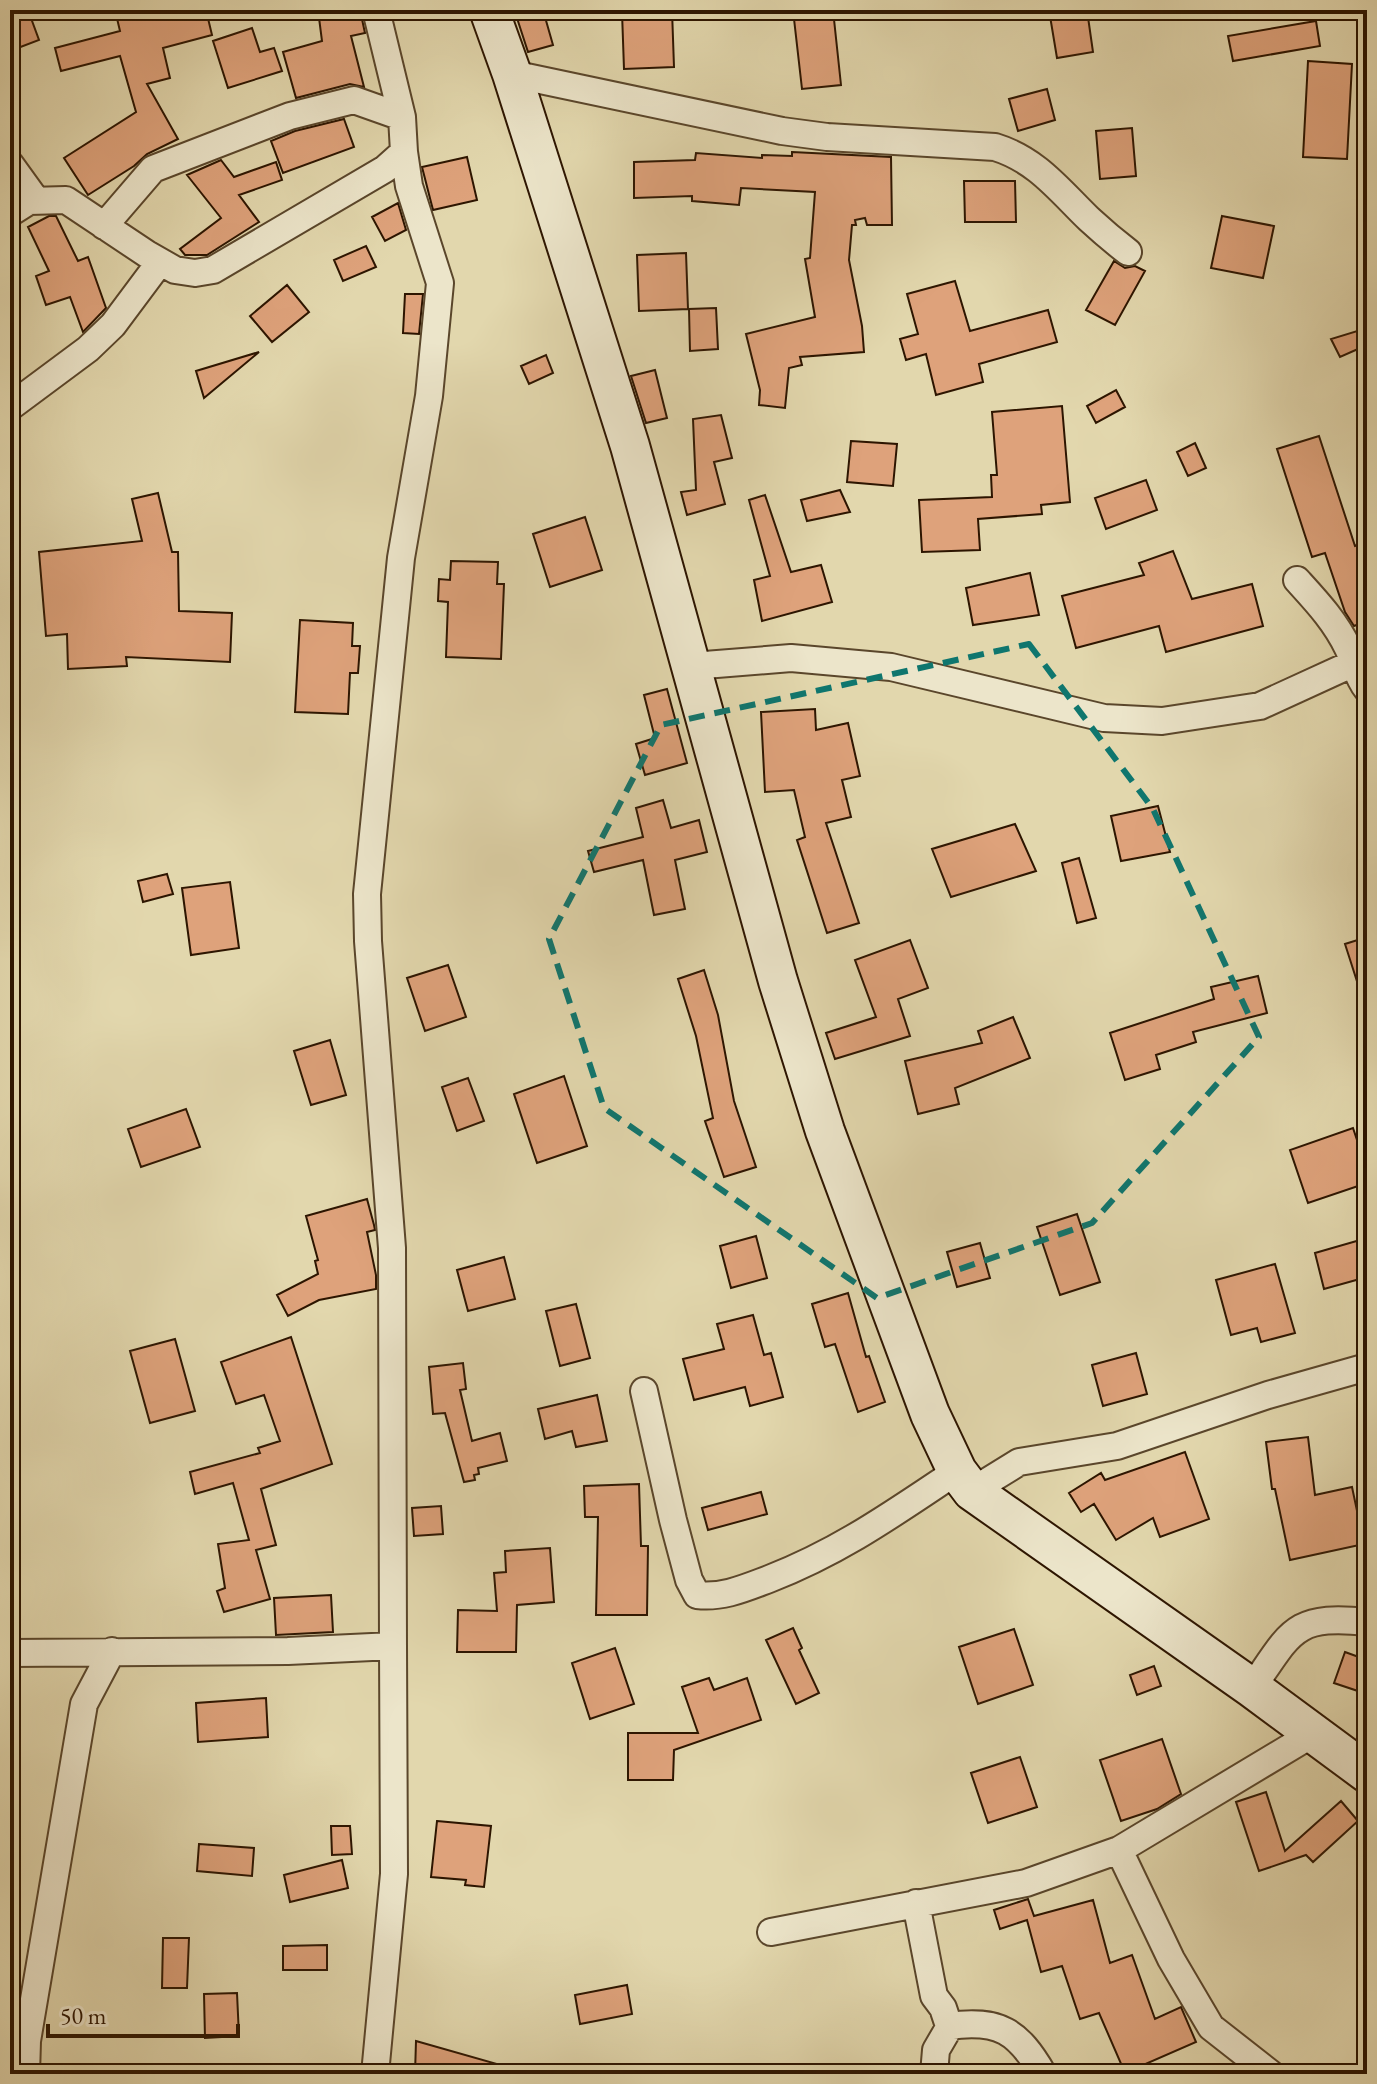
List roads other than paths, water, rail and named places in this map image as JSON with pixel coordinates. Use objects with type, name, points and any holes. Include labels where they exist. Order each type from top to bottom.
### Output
[{"type":"street","points":[[375,2074],[394,1874],[392,1248],[367,894],[400,571],[429,396],[440,283],[409,186],[402,117],[376,10]]},
{"type":"street","points":[[489,10],[630,446],[778,981],[825,1131],[925,1400],[964,1481],[1367,1773]]},
{"type":"street","points":[[512,74],[782,131],[827,137],[995,147],[1016,153],[1032,163],[1092,222],[1128,252]]},
{"type":"street","points":[[104,226],[153,169],[290,116],[354,100],[402,117]]},
{"type":"street","points":[[10,213],[29,201],[66,200],[160,262],[175,270],[195,273],[213,270],[385,169],[404,152]]},
{"type":"street","points":[[10,164],[36,200]]},
{"type":"street","points":[[10,407],[105,333],[160,262]]},
{"type":"street","points":[[1297,580],[1330,615],[1360,660],[1361,682],[1367,689]]},
{"type":"street","points":[[692,666],[791,658],[891,667],[1104,718],[1162,721],[1260,706],[1360,660]]},
{"type":"street","points":[[644,1391],[689,1580],[697,1595],[714,1597],[738,1591],[803,1565],[964,1481],[1019,1462],[1117,1446],[1268,1395],[1367,1367]]},
{"type":"street","points":[[1252,1688],[1288,1635],[1306,1624],[1332,1619],[1367,1622]]},
{"type":"street","points":[[10,1653],[288,1651],[393,1646]]},
{"type":"street","points":[[26,2074],[27,2041],[84,1704],[112,1651]]},
{"type":"street","points":[[771,1932],[1026,1883],[1119,1850],[1314,1733]]},
{"type":"street","points":[[1119,1850],[1171,1959],[1211,2027],[1271,2074]]},
{"type":"street","points":[[916,1903],[934,1996],[950,2026]]},
{"type":"street","points":[[950,2026],[976,2023],[1002,2027],[1031,2055],[1043,2074]]},
{"type":"street","points":[[934,2074],[936,2050],[950,2026]]}]
